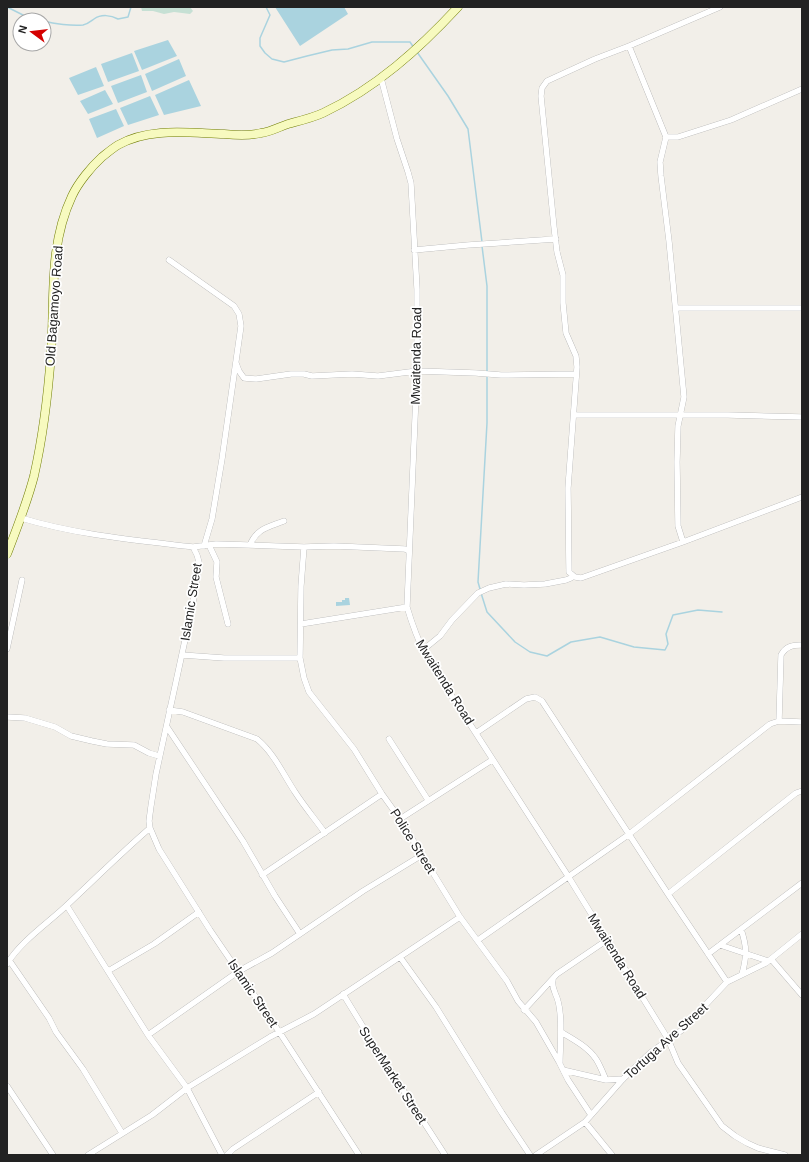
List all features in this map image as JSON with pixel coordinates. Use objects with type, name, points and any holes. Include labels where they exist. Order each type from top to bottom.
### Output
[{"type":"street","name":"Old Bagamoyo Road","points":[[7,554],[21,518],[33,477],[41,440],[51,352],[53,282],[58,234],[72,194],[93,165],[118,145],[147,135],[178,133],[260,134],[322,113],[350,98],[400,64],[428,39],[458,7]]},
{"type":"street","points":[[716,8],[551,79],[544,84],[542,88],[541,96],[556,239],[563,275],[562,303],[566,333],[576,356],[574,415],[570,445],[567,503],[570,572],[573,576],[581,578],[683,542],[802,497]]},
{"type":"street","points":[[629,46],[666,136],[660,162],[660,176],[666,207],[684,396],[678,426],[677,508],[678,526],[683,542]]},
{"type":"street","name":"Mwaitenda Road","points":[[381,78],[395,133],[411,183],[417,289],[417,371],[407,607],[418,641],[492,760],[568,876],[668,1039],[678,1063],[722,1126],[747,1143],[785,1155]]},
{"type":"street","points":[[666,136],[678,137],[731,120],[802,89]]},
{"type":"street","points":[[414,250],[556,239]]},
{"type":"street","points":[[169,260],[234,306],[239,314],[241,326],[207,545],[217,562],[216,577],[228,624]]},
{"type":"street","points":[[676,308],[802,308]]},
{"type":"street","points":[[236,363],[244,378],[256,379],[291,374],[304,374],[312,376],[352,374],[378,376],[417,371],[501,375],[576,374]]},
{"type":"street","points":[[574,415],[728,414],[802,417]]},
{"type":"street","name":"Islamic Street","points":[[21,518],[59,528],[105,536],[193,547],[199,562],[198,572],[150,806],[150,828],[159,848],[199,912],[319,1092],[359,1155]]},
{"type":"street","points":[[250,545],[258,533],[284,521]]},
{"type":"street","points":[[193,547],[207,545],[250,545],[352,547],[405,549],[409,551]]},
{"type":"street","name":"Police Street","points":[[304,547],[301,586],[300,658],[304,678],[309,692],[354,749],[382,794],[400,819],[460,917],[507,981],[524,1010],[536,1022],[560,1062],[568,1080],[591,1115]]},
{"type":"street","points":[[423,650],[440,636],[452,620],[474,597],[484,591],[498,585],[545,584],[566,580],[573,576]]},
{"type":"street","points":[[7,649],[22,580]]},
{"type":"street","points":[[300,624],[407,607]]},
{"type":"street","points":[[779,721],[782,654],[789,646],[802,645]]},
{"type":"street","points":[[182,655],[224,658],[300,658]]},
{"type":"street","points":[[476,733],[526,698],[539,698],[570,742],[628,835],[727,982]]},
{"type":"street","points":[[169,710],[183,712],[257,739],[272,754],[295,793],[325,833]]},
{"type":"street","points":[[7,717],[25,718],[55,727],[71,736],[92,741],[107,744],[134,745],[149,753],[160,756]]},
{"type":"street","points":[[478,940],[628,835],[770,724],[779,721],[802,722]]},
{"type":"street","points":[[167,727],[243,841],[262,875],[300,934]]},
{"type":"street","points":[[389,739],[428,800]]},
{"type":"street","points":[[400,819],[492,760]]},
{"type":"street","points":[[668,894],[796,793],[802,791]]},
{"type":"street","points":[[262,875],[382,794]]},
{"type":"street","points":[[122,1133],[82,1069],[56,1032],[49,1018],[8,962],[28,939],[67,906],[150,828]]},
{"type":"street","points":[[148,1035],[239,971],[272,953],[363,891],[422,855]]},
{"type":"street","points":[[708,954],[802,882]]},
{"type":"street","points":[[67,906],[148,1035],[187,1088],[222,1155]]},
{"type":"street","points":[[108,971],[154,944],[199,912]]},
{"type":"street","points":[[88,1155],[152,1115],[187,1088],[314,1014],[460,917]]},
{"type":"street","points":[[741,929],[746,944],[747,954],[742,974]]},
{"type":"street","name":"Tortuga Ave Street","points":[[536,1155],[584,1122],[623,1079],[650,1053],[687,1025],[727,982],[770,960],[802,934]]},
{"type":"street","points":[[524,1010],[557,974],[607,940]]},
{"type":"street","points":[[720,945],[770,960],[802,995]]},
{"type":"street","points":[[400,956],[436,1007],[530,1155]]},
{"type":"street","points":[[553,979],[552,986],[558,1002],[561,1032],[560,1062]]},
{"type":"street","name":"SuperMarket Street","points":[[343,994],[445,1155]]},
{"type":"street","points":[[561,1032],[591,1053],[597,1060],[606,1080]]},
{"type":"street","points":[[563,1070],[606,1080],[623,1079]]},
{"type":"street","points":[[7,1086],[53,1155]]},
{"type":"street","points":[[227,1155],[319,1092]]},
{"type":"street","points":[[584,1122],[612,1155]]},
{"type":"street","points":[[544,1149],[549,1155]]},
{"type":"green space","points":[[141,7],[190,7],[193,11],[190,14],[174,12],[164,14],[153,11],[142,11]]},
{"type":"water","points":[[275,7],[344,7],[348,14],[300,46]]},
{"type":"water","points":[[168,40],[177,56],[142,70],[134,51]]},
{"type":"water","points":[[132,53],[139,71],[108,82],[101,64]]},
{"type":"water","points":[[179,59],[186,76],[152,91],[145,74]]},
{"type":"water","points":[[96,67],[104,86],[78,95],[69,78]]},
{"type":"water","points":[[141,75],[147,92],[118,103],[111,86]]},
{"type":"water","points":[[189,80],[201,106],[164,115],[155,95]]},
{"type":"water","points":[[105,90],[113,104],[88,114],[80,101]]},
{"type":"water","points":[[150,96],[159,115],[128,125],[120,108]]},
{"type":"water","points":[[116,109],[124,126],[97,138],[89,119]]},
{"type":"water","points":[[345,598],[349,598],[350,605],[336,606],[336,602],[342,602]]},
{"type":"waterway","points":[[7,7],[17,12]]},
{"type":"waterway","points":[[52,23],[83,25],[97,17],[109,16],[118,19],[128,17],[131,7]]},
{"type":"waterway","points":[[266,7],[270,15],[260,38],[260,46],[272,59],[284,62],[332,50],[348,49],[372,42],[410,42],[414,48]]},
{"type":"waterway","points":[[417,52],[448,96],[468,129],[482,242]]},
{"type":"waterway","points":[[482,246],[487,286],[487,372]]},
{"type":"waterway","points":[[480,589],[478,582],[487,423],[487,376]]},
{"type":"waterway","points":[[481,593],[487,612],[515,642],[530,652],[547,656],[571,642],[600,637],[634,647],[665,650],[668,644],[666,634],[673,615],[698,610],[722,612]]}]
